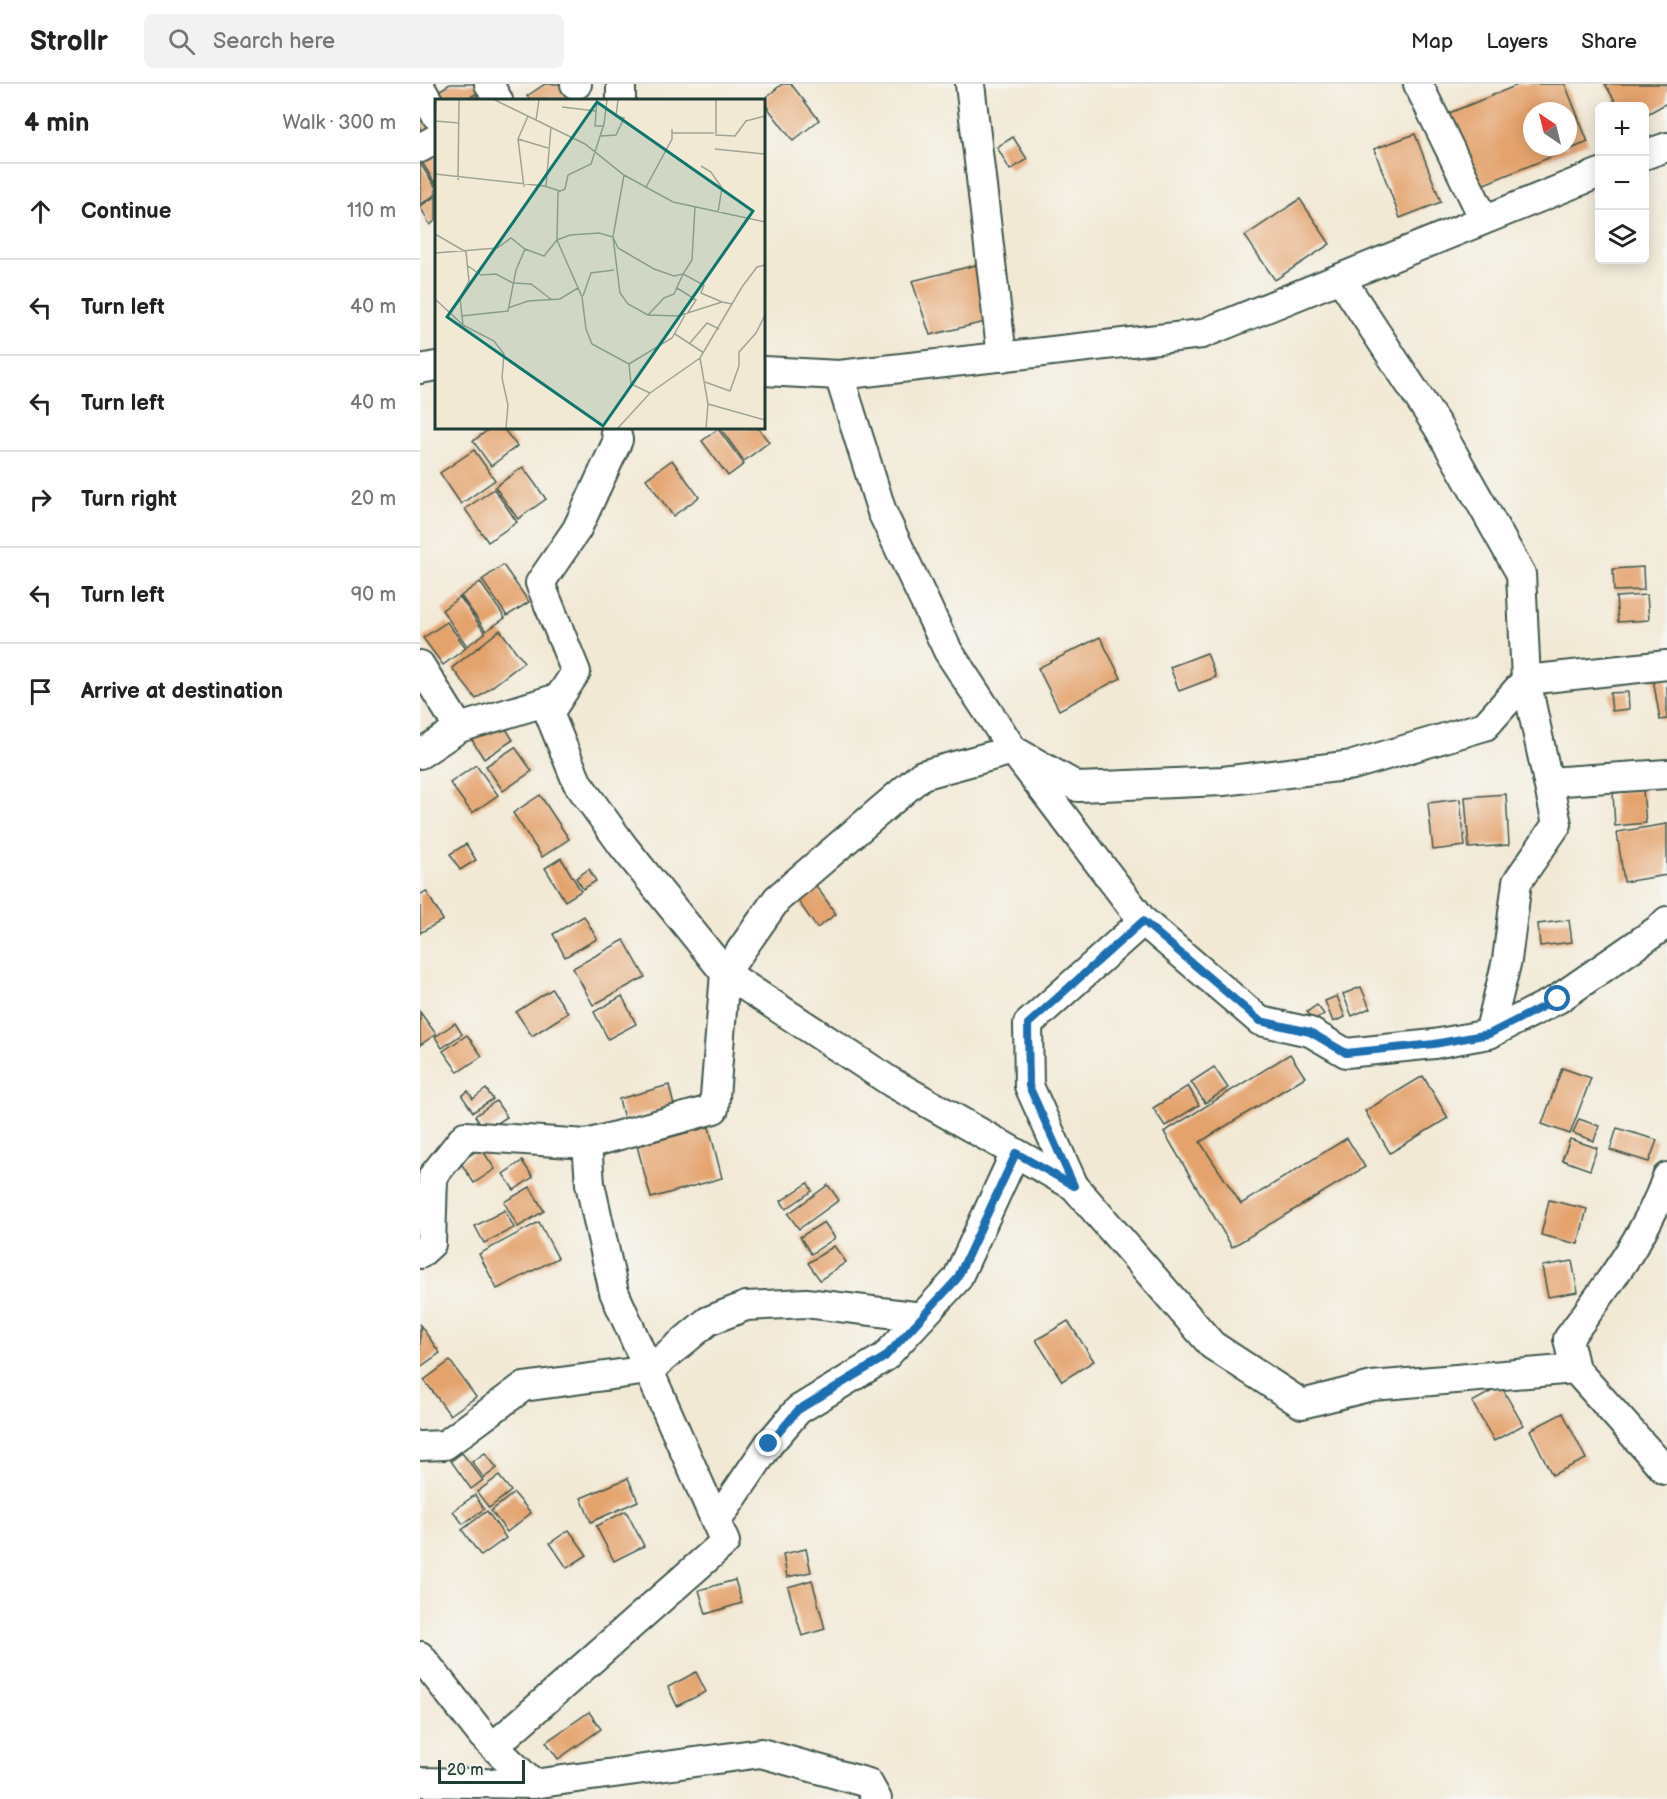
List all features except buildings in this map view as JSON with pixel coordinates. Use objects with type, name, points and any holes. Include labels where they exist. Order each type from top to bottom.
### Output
[{"type":"street","points":[[489,84],[497,99]]},
{"type":"street","points":[[970,84],[1002,357]]},
{"type":"street","points":[[1418,84],[1484,219]]},
{"type":"street","points":[[420,87],[435,113]]},
{"type":"street","points":[[420,148],[435,140]]},
{"type":"street","points":[[1649,153],[1667,147]]},
{"type":"street","points":[[765,370],[839,375],[1202,334],[1595,175]]},
{"type":"street","points":[[1341,279],[1438,427],[1521,574],[1526,680],[1557,824],[1517,882],[1507,960],[1489,1034]]},
{"type":"street","points":[[420,369],[435,366]]},
{"type":"street","points":[[839,375],[882,512],[948,651],[1013,750],[1143,921],[1260,1021],[1310,1032],[1346,1053],[1434,1044],[1489,1034],[1558,999],[1659,929],[1667,921]]},
{"type":"street","points":[[621,432],[577,529],[540,583],[576,672],[549,712],[577,782],[623,846],[725,974],[891,1082],[1074,1186]]},
{"type":"street","points":[[420,665],[459,728]]},
{"type":"street","points":[[420,1254],[432,1244],[433,1176],[465,1136],[587,1144],[714,1108],[725,974],[777,899],[922,775],[1013,750],[1078,788],[1223,781],[1353,765],[1485,726],[1526,680],[1667,665]]},
{"type":"street","points":[[420,754],[459,728],[558,698]]},
{"type":"street","points":[[1548,782],[1667,774]]},
{"type":"street","points":[[1143,921],[1028,1024],[1029,1086],[1074,1186],[1212,1345],[1302,1404],[1372,1386],[1575,1369]]},
{"type":"street","points":[[494,1746],[725,1542],[614,1292],[590,1184],[587,1144]]},
{"type":"street","points":[[716,1522],[769,1444],[798,1410],[885,1357],[957,1279],[1016,1153]]},
{"type":"street","points":[[1667,1177],[1660,1198],[1620,1268],[1568,1339],[1575,1369],[1667,1470]]},
{"type":"street","points":[[420,1446],[445,1445],[523,1387],[649,1370],[708,1321],[746,1306],[806,1303],[921,1317]]},
{"type":"street","points":[[420,1656],[494,1746],[534,1784]]},
{"type":"street","points":[[420,1782],[534,1784],[761,1753],[868,1783],[877,1799]]},
{"type":"route","points":[[769,1444],[798,1410],[885,1357],[957,1279],[1016,1153],[1074,1186],[1029,1086],[1028,1024],[1143,921],[1260,1021],[1310,1032],[1346,1053],[1434,1044],[1489,1034],[1558,999]]}]
